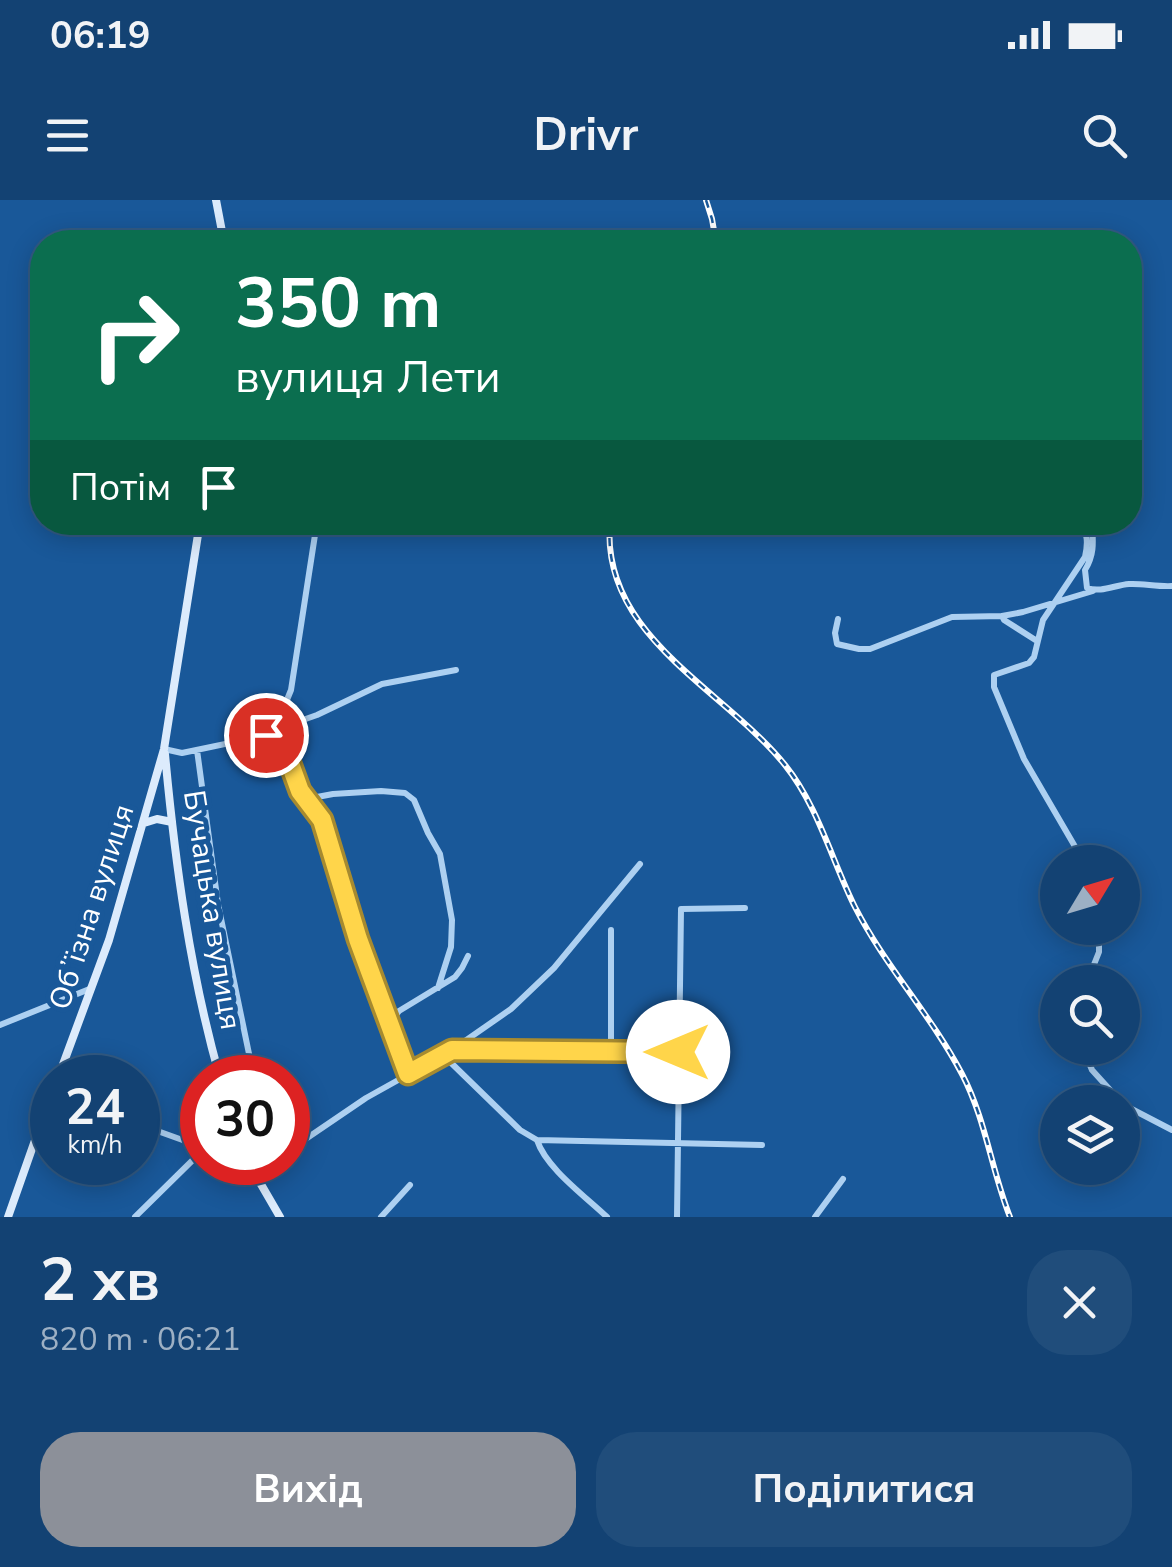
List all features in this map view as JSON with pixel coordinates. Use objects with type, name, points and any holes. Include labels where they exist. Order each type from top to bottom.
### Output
[{"type":"main road","points":[[216,200],[222,230]]},
{"type":"main road","points":[[164,749],[198,535]]},
{"type":"main road","name":"Бучацька вулиця","points":[[164,749],[196,978],[214,1055]]},
{"type":"main road","name":"Обʼїзна вулиця","points":[[67,1055],[121,904],[164,749]]},
{"type":"main road","points":[[144,824],[157,819],[172,822]]},
{"type":"main road","points":[[8,1217],[30,1154]]},
{"type":"main road","points":[[261,1185],[280,1217]]},
{"type":"street","points":[[273,734],[290,694],[315,535]]},
{"type":"street","points":[[1075,845],[1024,759],[994,687],[994,675],[1028,663],[1034,657],[1043,620],[1085,557],[1087,535]]},
{"type":"street","points":[[1094,535],[1084,578],[1087,588],[1094,591]]},
{"type":"street","points":[[838,619],[836,644],[870,648],[952,618],[1002,616],[1130,584],[1172,586]]},
{"type":"street","points":[[1002,616],[1037,641]]},
{"type":"street","points":[[164,749],[178,754],[273,734],[382,684],[456,670]]},
{"type":"street","points":[[273,734],[281,742],[295,782],[322,820],[358,939],[408,1074]]},
{"type":"street","points":[[198,750],[218,904],[249,1055]]},
{"type":"street","points":[[308,802],[328,794],[381,791],[406,793],[414,800],[440,854],[452,920],[452,946],[438,988]]},
{"type":"street","points":[[310,1136],[512,1009],[554,968],[640,864]]},
{"type":"street","points":[[677,1217],[680,909],[746,908]]},
{"type":"street","points":[[611,930],[611,1052]]},
{"type":"street","points":[[389,1024],[399,1011],[459,973],[468,956]]},
{"type":"street","points":[[0,1025],[93,988]]},
{"type":"street","points":[[452,1050],[678,1052]]},
{"type":"street","points":[[442,1055],[522,1132],[536,1140],[762,1144]]},
{"type":"street","points":[[1090,1065],[1106,1085]]},
{"type":"street","points":[[1140,1113],[1172,1130]]},
{"type":"street","points":[[536,1140],[571,1185],[607,1217]]},
{"type":"street","points":[[135,1217],[180,1171]]},
{"type":"street","points":[[815,1217],[843,1179]]},
{"type":"street","points":[[381,1217],[410,1186]]},
{"type":"railway","points":[[706,200],[714,230]]},
{"type":"railway","points":[[611,535],[612,562],[624,597],[645,629],[670,657],[759,737],[785,765],[807,798],[867,929],[962,1074],[977,1109],[1010,1217]]},
{"type":"route","points":[[266,735],[273,734],[281,742],[298,788],[322,820],[358,939],[408,1074],[452,1050],[678,1052]]}]
